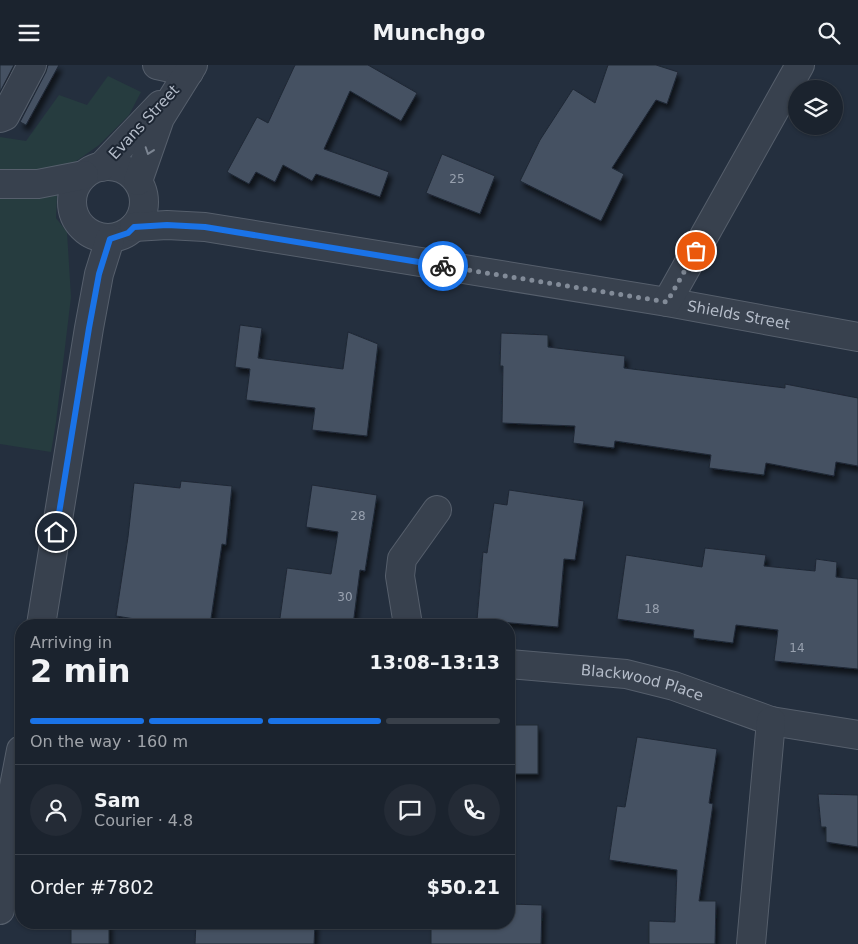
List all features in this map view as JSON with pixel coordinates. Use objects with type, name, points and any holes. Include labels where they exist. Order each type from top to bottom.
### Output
[{"type":"street","points":[[0,118],[5,116],[32,65]]},
{"type":"street","points":[[157,65],[190,71]]},
{"type":"street","points":[[667,302],[800,65]]},
{"type":"street","name":"Evans Street","points":[[92,171],[190,71]]},
{"type":"street","name":"Evans Street","points":[[141,188],[160,118],[190,71]]},
{"type":"street","points":[[0,184],[38,184],[110,165],[126,170],[141,188],[144,210],[139,221],[128,233],[110,239],[88,233],[77,219],[32,197],[0,190]]},
{"type":"street","points":[[89,328],[89,273],[71,201],[74,186],[92,171]]},
{"type":"street","name":"Shields Street","points":[[141,188],[173,213],[205,227]]},
{"type":"street","name":"Shields Street","points":[[134,227],[167,225],[205,227],[667,302],[858,337]]},
{"type":"street","points":[[42,619],[89,328],[99,274],[110,239]]},
{"type":"street","points":[[407,619],[400,576],[402,559],[437,510]]},
{"type":"street","name":"Blackwood Place","points":[[515,665],[626,674],[674,686],[771,721],[858,735]]},
{"type":"street","points":[[751,944],[771,721]]},
{"type":"street","points":[[0,910],[6,802],[15,771]]},
{"type":"green space","points":[[108,76],[141,92],[129,115],[99,145],[68,167],[63,174],[57,195],[56,218],[67,232],[71,297],[51,452],[0,444],[0,137],[26,141],[59,95],[87,105]]},
{"type":"building","points":[[0,65],[14,65],[0,92]]},
{"type":"building","points":[[48,65],[59,65],[26,125],[20,122]]},
{"type":"building","points":[[295,65],[368,65],[417,93],[401,121],[350,91],[324,149],[389,172],[380,197],[316,174],[312,181],[283,165],[275,182],[256,172],[249,184],[227,172],[257,117],[268,123]]},
{"type":"building","points":[[608,65],[656,65],[678,72],[667,104],[656,100],[612,168],[624,174],[601,221],[520,181],[540,140],[573,89],[595,103]]},
{"type":"building","points":[[442,154],[495,176],[480,214],[426,193]]},
{"type":"building","points":[[240,325],[262,328],[258,358],[343,369],[348,332],[378,344],[367,436],[312,430],[315,408],[246,400],[250,369],[235,367]]},
{"type":"building","points":[[501,333],[548,335],[548,347],[625,356],[624,368],[785,388],[785,384],[858,398],[858,466],[836,462],[834,476],[766,463],[764,475],[709,468],[711,455],[615,441],[614,448],[573,443],[575,426],[502,423],[503,366],[500,366]]},
{"type":"building","points":[[181,481],[232,486],[226,545],[222,544],[211,619],[135,619],[116,616],[134,483],[180,488]]},
{"type":"building","points":[[312,485],[377,495],[365,571],[360,570],[354,619],[280,619],[287,568],[331,574],[338,532],[306,527]]},
{"type":"building","points":[[509,490],[584,501],[575,560],[564,559],[558,627],[515,623],[515,619],[477,619],[483,552],[487,553],[494,503],[507,505]]},
{"type":"building","points":[[705,548],[766,555],[764,566],[815,571],[816,559],[837,562],[836,577],[858,579],[858,669],[774,661],[778,630],[736,625],[733,643],[693,638],[694,630],[617,619],[626,555],[702,567]]},
{"type":"building","points":[[515,725],[538,725],[538,774],[515,774]]},
{"type":"building","points":[[637,737],[717,749],[709,803],[713,804],[699,901],[716,901],[715,944],[649,944],[649,921],[675,922],[677,870],[609,860],[617,806],[625,807]]},
{"type":"building","points":[[818,794],[858,795],[858,847],[826,842],[826,827],[821,827]]},
{"type":"building","points":[[515,904],[542,905],[541,944],[431,944],[431,929],[515,929]]},
{"type":"building","points":[[71,929],[109,929],[109,944],[71,944]]},
{"type":"building","points":[[196,929],[315,929],[314,944],[195,944]]},
{"type":"way so far","points":[[443,266],[667,302],[696,251]]},
{"type":"route","points":[[56,532],[89,328],[99,274],[110,239],[128,233],[134,227],[167,225],[205,227],[443,266]]}]
